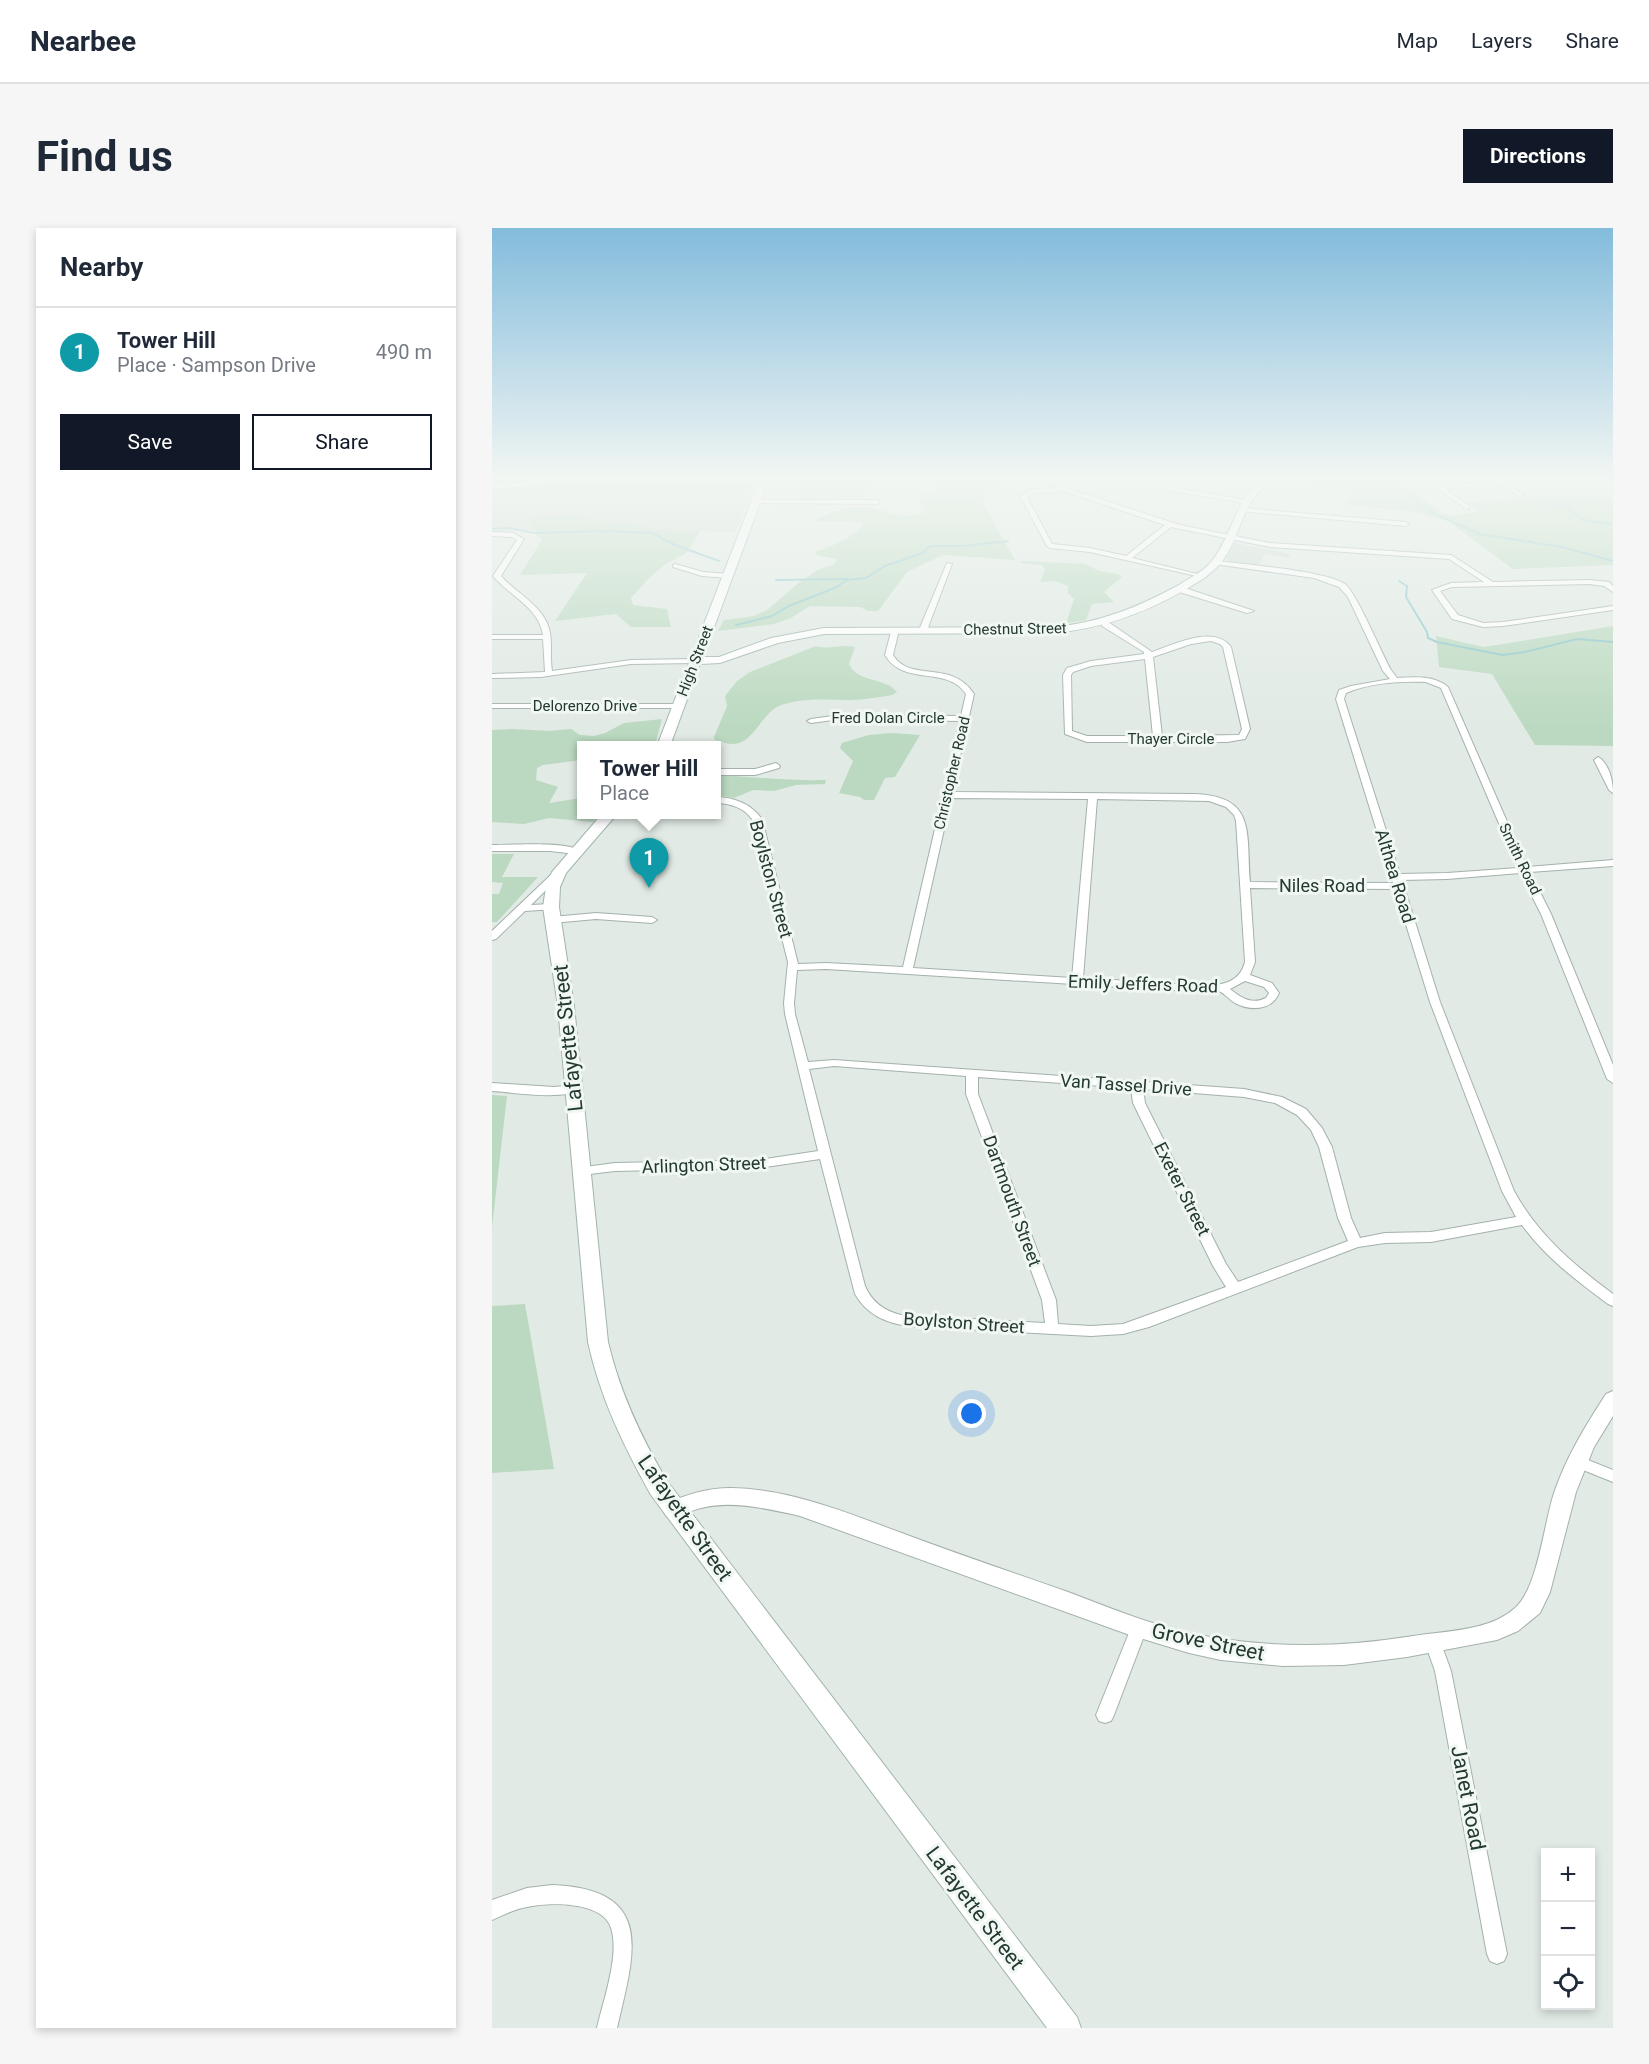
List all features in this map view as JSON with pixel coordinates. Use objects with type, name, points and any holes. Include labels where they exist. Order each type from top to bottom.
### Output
[{"type":"main road","name":"High Street","points":[[665,741],[734,560]]},
{"type":"main road","name":"Chestnut Street","points":[[695,661],[720,660],[762,644],[804,633],[838,630],[1046,630],[1105,624],[1135,613],[1179,589],[1218,560]]},
{"type":"main road","points":[[559,872],[605,819]]},
{"type":"main road","name":"Lafayette Street","points":[[559,872],[553,887],[552,913],[565,994],[593,1311],[603,1364],[628,1433],[650,1474],[674,1510],[1066,2028]]},
{"type":"street","points":[[507,560],[497,576],[542,619],[549,674]]},
{"type":"street","points":[[1131,560],[1199,576]]},
{"type":"street","points":[[1459,560],[1491,584]]},
{"type":"street","points":[[1216,563],[1321,577],[1342,585],[1351,597],[1387,671],[1396,682]]},
{"type":"street","points":[[923,630],[949,564]]},
{"type":"street","points":[[675,566],[702,574],[728,576]]},
{"type":"street","points":[[1613,590],[1608,585],[1596,583],[1444,586],[1436,591],[1455,617],[1484,625],[1613,608]]},
{"type":"street","points":[[1179,589],[1250,611]]},
{"type":"street","points":[[1105,624],[1145,648],[1148,656],[1158,739]]},
{"type":"street","name":"Christopher Road","points":[[895,630],[889,652],[892,662],[902,667],[952,679],[965,685],[970,694],[907,971]]},
{"type":"street","points":[[492,637],[546,637]]},
{"type":"street","name":"Thayer Circle","points":[[1200,640],[1223,642],[1227,647],[1246,729],[1244,735],[1235,739],[1158,739],[1082,738],[1070,734],[1067,728],[1068,671],[1082,666],[1148,656],[1200,640]]},
{"type":"street","points":[[492,676],[549,674],[631,662],[695,661]]},
{"type":"street","name":"Smith Road","points":[[1396,682],[1429,680],[1444,687],[1525,871],[1544,908],[1613,1079]]},
{"type":"street","name":"Althea Road","points":[[1396,682],[1348,689],[1341,693],[1340,697],[1440,1015],[1505,1184],[1523,1220],[1554,1254],[1613,1300]]},
{"type":"street","name":"Delorenzo Drive","points":[[492,706],[679,706]]},
{"type":"street","name":"Fred Dolan Circle","points":[[811,722],[840,717],[965,719]]},
{"type":"street","points":[[1598,760],[1613,790]]},
{"type":"street","points":[[721,772],[755,772],[776,766]]},
{"type":"street","name":"Emily Jeffers Road","points":[[794,968],[826,966],[1198,989],[1222,988],[1245,977],[1250,962],[1241,821],[1232,806],[1200,797],[947,795]]},
{"type":"street","points":[[1077,982],[1093,796]]},
{"type":"street","name":"Boylston Street","points":[[721,801],[742,805],[753,812],[757,819],[794,968],[789,1008],[858,1286],[862,1297],[871,1307],[884,1315],[900,1320],[1052,1329],[1101,1331],[1123,1329],[1356,1243],[1385,1238],[1431,1237],[1523,1220]]},
{"type":"street","points":[[492,848],[550,848],[576,851]]},
{"type":"street","name":"Niles Road","points":[[1245,885],[1397,882],[1613,863]]},
{"type":"street","points":[[492,937],[559,872]]},
{"type":"street","points":[[520,909],[652,920]]},
{"type":"street","points":[[1222,988],[1243,1004],[1258,1005],[1271,1000],[1274,995],[1272,988],[1245,977]]},
{"type":"street","name":"Van Tassel Drive","points":[[803,1066],[828,1063],[1136,1085],[1251,1094],[1275,1100],[1303,1114],[1314,1123],[1324,1140],[1345,1218],[1356,1243]]},
{"type":"street","name":"Dartmouth Street","points":[[972,1074],[970,1082],[972,1094],[1049,1300],[1052,1329]]},
{"type":"street","name":"Exeter Street","points":[[1136,1085],[1139,1103],[1220,1266],[1235,1289]]},
{"type":"street","points":[[492,1087],[554,1091],[574,1089]]},
{"type":"street","name":"Arlington Street","points":[[581,1171],[615,1167],[748,1165],[825,1154]]},
{"type":"street","name":"Grove Street","points":[[674,1510],[691,1501],[711,1497],[752,1499],[800,1507],[1139,1628],[1208,1647],[1272,1656],[1339,1656],[1433,1643],[1502,1629],[1522,1618],[1536,1602],[1543,1582],[1565,1492],[1589,1436],[1613,1399]]},
{"type":"street","points":[[1578,1462],[1613,1476]]},
{"type":"street","points":[[1105,1715],[1139,1628]]},
{"type":"street","name":"Janet Road","points":[[1433,1643],[1443,1671],[1497,1954]]},
{"type":"street","points":[[492,1910],[528,1897],[557,1896],[598,1903],[614,1913],[619,1921],[622,1940],[608,2028]]},
{"type":"shaded area","points":[[1227,560],[1261,560],[1257,566],[1231,563]]},
{"type":"green space","points":[[529,560],[673,560],[649,578],[631,598],[633,605],[667,609],[671,627],[631,627],[616,614],[555,621],[587,573],[520,575]]},
{"type":"green space","points":[[836,560],[932,560],[907,572],[878,611],[868,611],[860,607],[810,606],[791,618],[774,624],[718,631],[724,620],[754,616],[767,610],[816,571],[834,564]]},
{"type":"green space","points":[[1501,560],[1613,560],[1613,565],[1513,569]]},
{"type":"green space","points":[[1022,561],[1086,564],[1099,571],[1118,574],[1122,577],[1104,592],[1114,602],[1092,604],[1086,620],[1068,623],[1074,599],[1068,593],[1068,586],[1054,581],[1040,582],[1045,569],[1042,565],[1021,563]]},
{"type":"green space","points":[[1613,626],[1613,746],[1535,745],[1492,674],[1439,667],[1436,636],[1484,647]]},
{"type":"green space","points":[[816,646],[855,647],[849,664],[853,670],[892,687],[897,692],[892,695],[866,699],[813,700],[786,704],[771,711],[746,740],[727,744],[715,740],[714,737],[727,706],[725,696],[737,681],[750,672]]},
{"type":"green space","points":[[662,719],[656,741],[577,741],[577,761],[543,765],[537,768],[536,780],[558,787],[549,803],[577,799],[577,819],[596,819],[593,822],[549,818],[524,824],[492,822],[492,730],[571,729],[580,735],[594,736],[624,723]]},
{"type":"green space","points":[[891,733],[920,735],[895,777],[885,778],[874,800],[864,800],[860,797],[839,793],[853,761],[840,748],[842,743],[869,735]]},
{"type":"green space","points":[[721,775],[826,780],[825,784],[796,785],[774,791],[753,790],[734,798],[721,796]]},
{"type":"green space","points":[[492,854],[514,854],[502,877],[538,877],[497,922],[492,922],[492,894],[499,894],[503,883],[492,882]]},
{"type":"green space","points":[[492,1095],[507,1096],[492,1227]]},
{"type":"green space","points":[[525,1304],[554,1469],[492,1473],[492,1306]]},
{"type":"waterway","points":[[736,625],[772,616],[789,606],[837,587],[847,580],[866,578],[885,566],[903,560]]},
{"type":"waterway","points":[[776,580],[847,579]]},
{"type":"waterway","points":[[1399,581],[1407,586],[1406,597],[1427,632],[1428,638],[1437,642],[1502,655],[1525,652],[1577,639],[1613,642]]},
{"type":"place","name":"Tower Hill","points":[[649,888]]}]
